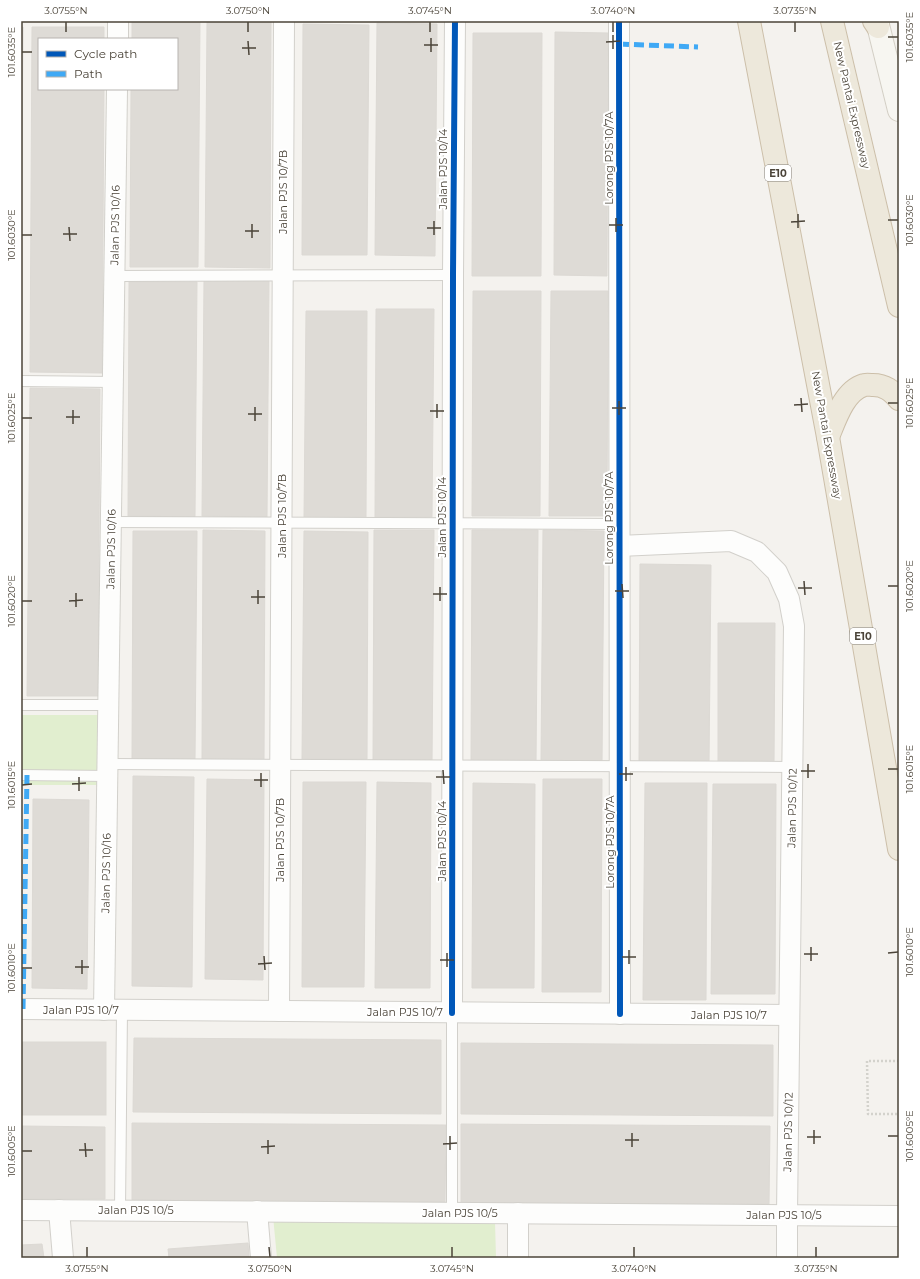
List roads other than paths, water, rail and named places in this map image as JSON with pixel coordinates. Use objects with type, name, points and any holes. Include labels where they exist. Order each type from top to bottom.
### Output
[{"type":"highway","name":"New Pantai Expressway","points":[[749,21],[828,437],[899,849]]},
{"type":"highway","name":"New Pantai Expressway","points":[[832,21],[899,306]]},
{"type":"highway","points":[[828,437],[844,401],[853,392],[864,385],[880,385],[892,390],[899,399]]},
{"type":"main road","points":[[876,23],[899,110]]},
{"type":"street","points":[[118,21],[118,38]]},
{"type":"street","name":"Jalan PJS 10/7B","points":[[279,1011],[284,21]]},
{"type":"street","name":"Jalan PJS 10/14","points":[[452,1013],[452,523],[455,21]]},
{"type":"street","name":"Lorong PJS 10/7A","points":[[619,21],[620,1014]]},
{"type":"street","name":"Jalan PJS 10/16","points":[[113,1010],[108,705],[117,90]]},
{"type":"street","name":"Jalan PJS 10/12","points":[[620,546],[731,541],[757,552],[777,572],[790,599],[794,626],[787,1215],[788,1258]]},
{"type":"street","name":"Jalan PJS 10/7","points":[[21,1009],[790,1016]]},
{"type":"street","name":"Jalan PJS 10/5","points":[[21,1210],[899,1216]]},
{"type":"street","points":[[59,1210],[63,1258]]},
{"type":"street","points":[[257,1211],[261,1258]]},
{"type":"street","points":[[518,1213],[518,1258]]},
{"type":"lane","points":[[115,276],[453,275]]},
{"type":"lane","points":[[21,381],[113,382]]},
{"type":"lane","points":[[111,522],[619,524]]},
{"type":"lane","points":[[21,705],[108,705]]},
{"type":"lane","points":[[21,775],[108,770],[280,765],[793,767]]},
{"type":"lane","points":[[113,1010],[120,1210]]},
{"type":"lane","points":[[452,1013],[452,1213]]}]
